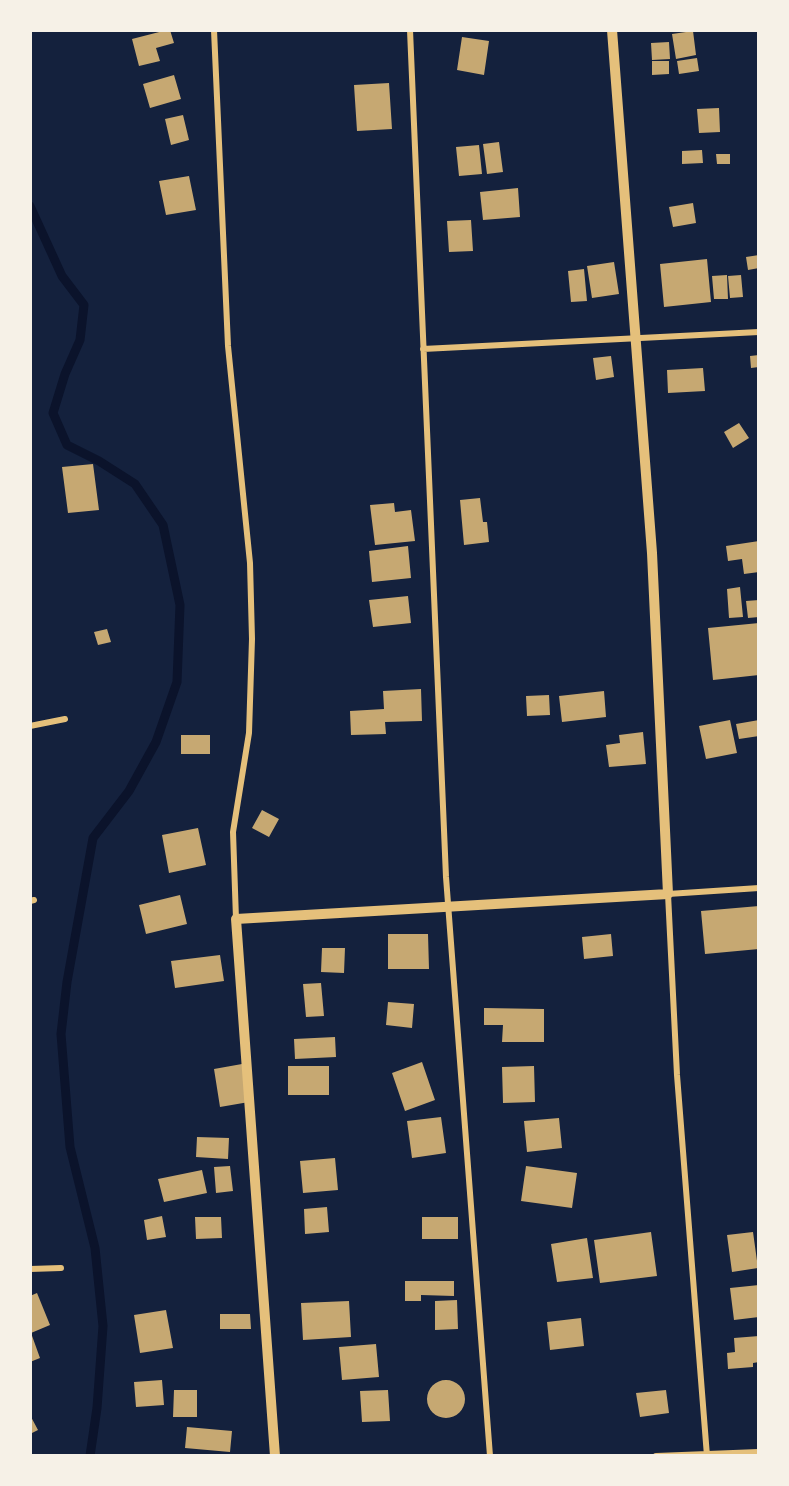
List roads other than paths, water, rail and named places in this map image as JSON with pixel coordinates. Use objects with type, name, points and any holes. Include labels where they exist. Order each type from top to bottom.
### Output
[{"type":"street","points":[[214,30],[228,346],[251,574],[252,639],[249,733],[233,832],[236,919],[274,1456]]},
{"type":"street","points":[[410,30],[448,906],[490,1456]]},
{"type":"street","points":[[612,30],[652,553],[677,1075],[707,1455]]},
{"type":"street","points":[[423,349],[759,332]]},
{"type":"street","points":[[30,726],[65,719]]},
{"type":"street","points":[[236,919],[759,888]]},
{"type":"street","points":[[30,1269],[61,1268]]},
{"type":"street","points":[[656,1456],[759,1452]]},
{"type":"waterway","points":[[30,206],[62,276],[84,305],[80,340],[65,374],[53,413],[67,445],[99,461],[135,484],[163,525],[180,605],[177,682],[156,742],[129,791],[93,838],[67,982],[61,1034],[70,1147],[95,1248],[103,1326],[97,1408],[90,1456]]}]
